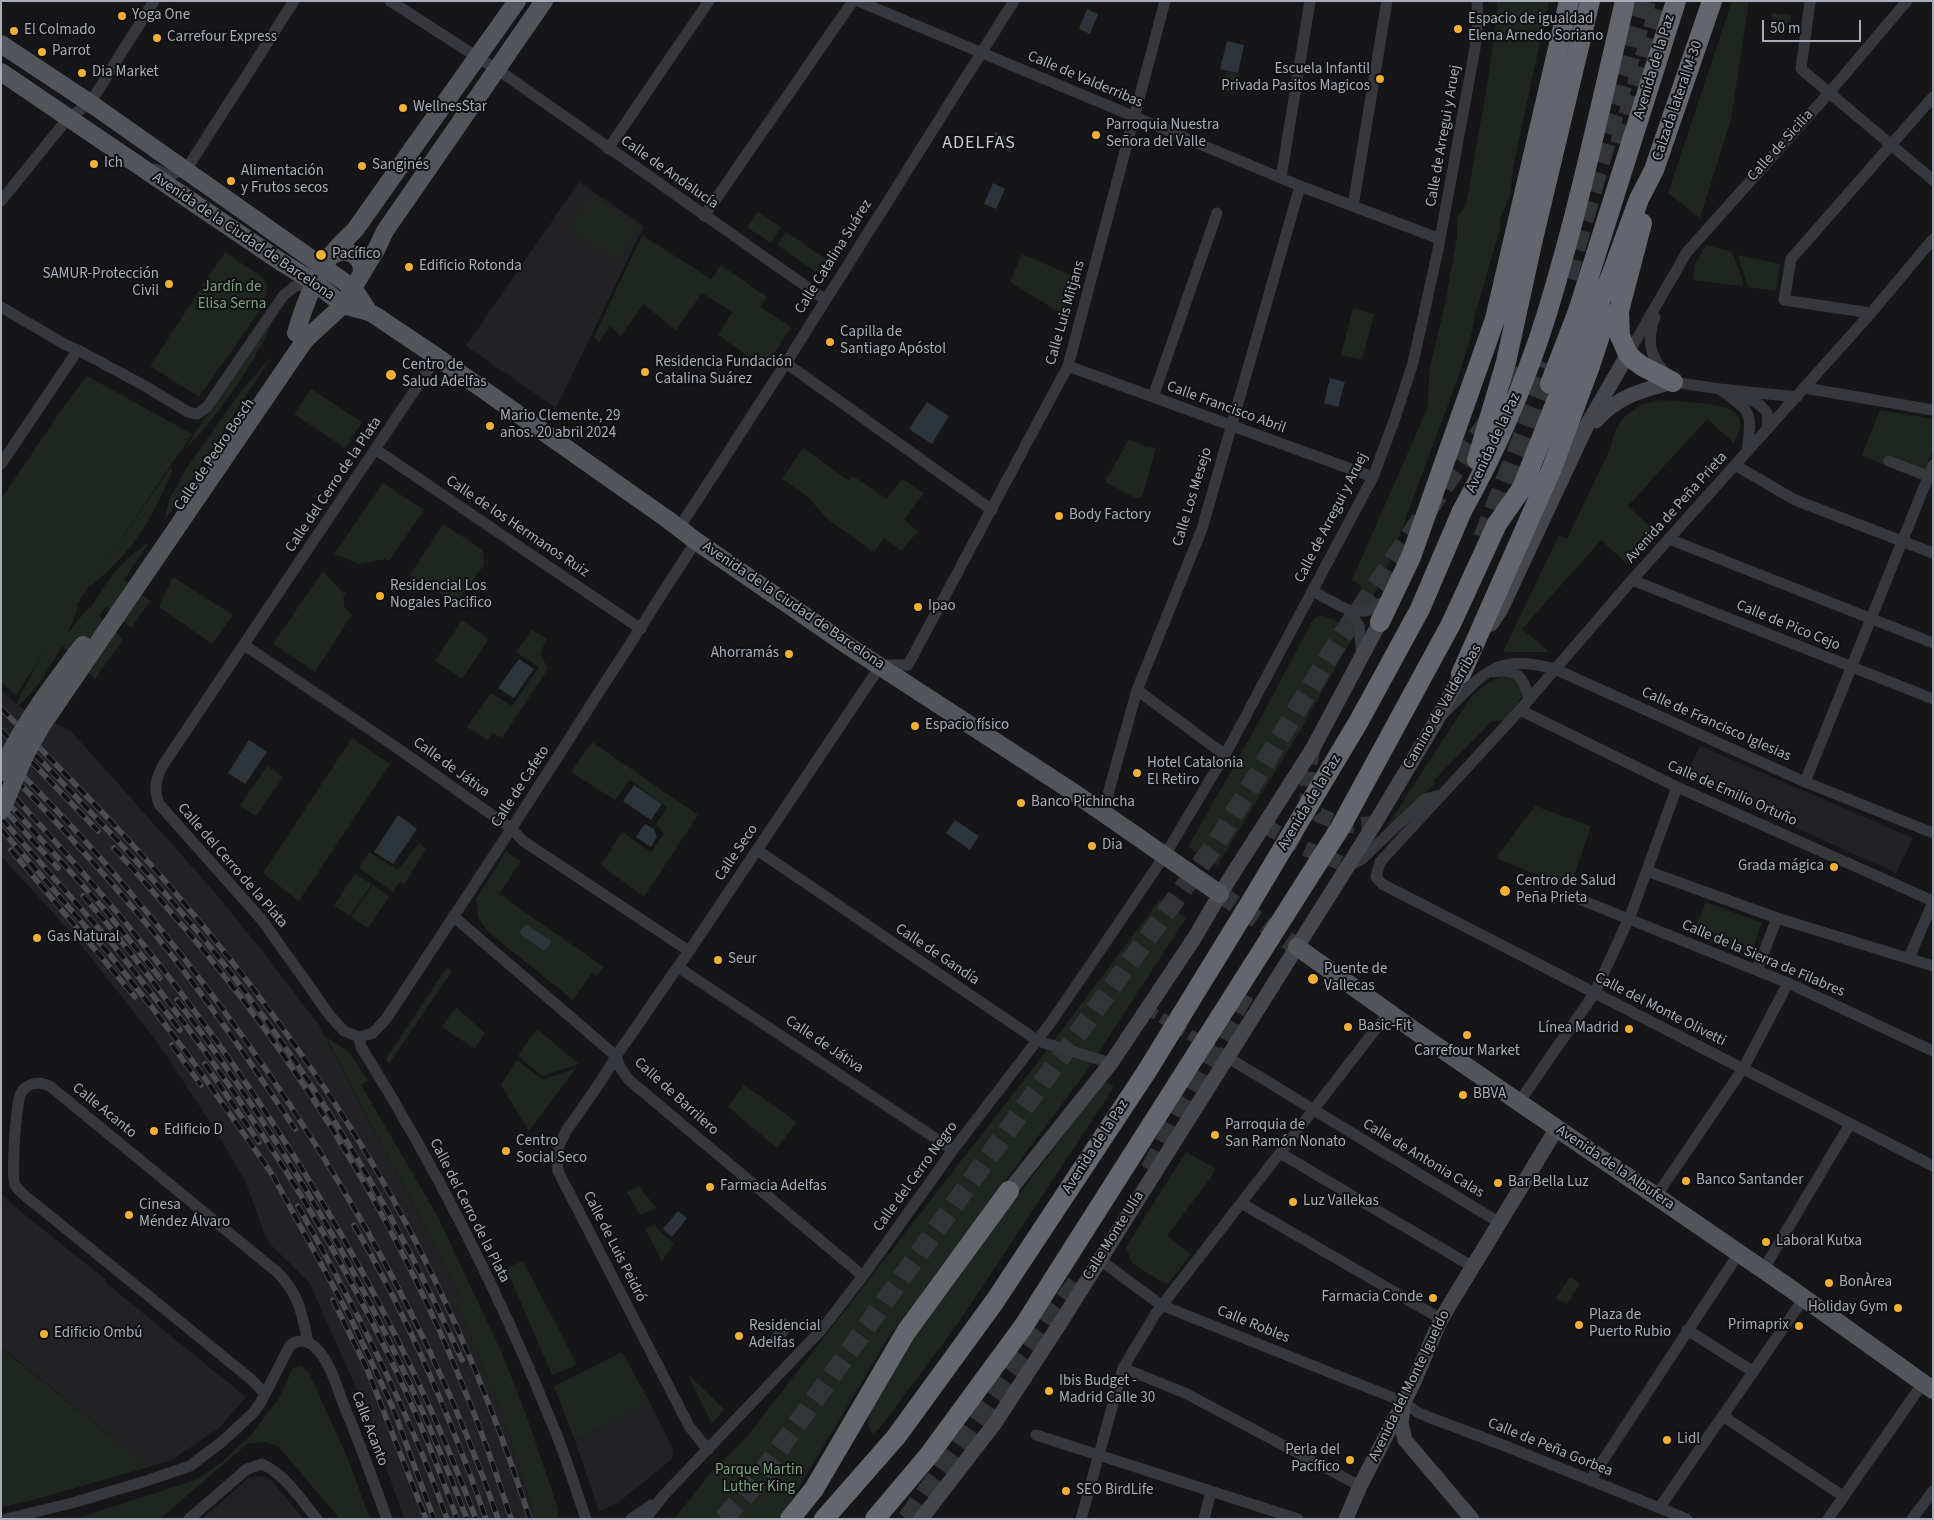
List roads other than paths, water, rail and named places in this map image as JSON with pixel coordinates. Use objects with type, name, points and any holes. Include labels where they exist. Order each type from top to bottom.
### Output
[{"type":"highway","points":[[1558,50],[1564,1]]},
{"type":"highway","points":[[1380,622],[1411,557],[1495,319],[1569,1]]},
{"type":"highway","points":[[1462,511],[1506,362],[1533,239],[1590,1]]},
{"type":"highway","name":"Avenida de la Paz","points":[[824,1519],[896,1437],[995,1301],[1146,1071],[1247,908],[1359,721],[1420,609],[1462,511],[1484,471],[1496,444],[1522,383],[1548,311],[1577,206],[1625,1]]},
{"type":"highway","name":"Avenida de la Paz","points":[[875,1519],[929,1455],[1023,1328],[1340,828],[1452,624],[1497,524],[1578,311],[1676,1]]},
{"type":"highway","name":"Calzada lateral M-30","points":[[1644,199],[1712,1]]},
{"type":"highway","points":[[1497,524],[1522,488],[1644,199]]},
{"type":"highway","points":[[1644,199],[1619,311],[1620,336],[1628,354],[1642,366],[1674,382]]},
{"type":"highway","points":[[1460,674],[1552,468],[1590,366],[1644,199]]},
{"type":"highway","points":[[1495,319],[1511,296],[1533,239]]},
{"type":"highway","points":[[790,1519],[814,1489],[906,1332],[1009,1191]]},
{"type":"main road","name":"Calle de Pedro Bosch","points":[[1,811],[26,753],[42,725],[300,336],[304,305],[323,268],[355,230],[517,1]]},
{"type":"main road","name":"Calle de Pedro Bosch","points":[[1,772],[16,740],[44,697],[128,584],[300,336],[330,318],[343,305],[377,248],[385,230],[544,1]]},
{"type":"main road","name":"Avenida de la Ciudad de Barcelona","points":[[1,44],[90,103],[353,288],[369,312]]},
{"type":"main road","name":"Avenida de la Ciudad de Barcelona","points":[[1,72],[281,262],[323,268]]},
{"type":"main road","points":[[323,268],[335,253],[345,251],[355,255],[361,263],[362,273]]},
{"type":"main road","name":"Avenida de la Ciudad de Barcelona","points":[[323,268],[343,305],[369,312],[437,357],[696,541],[847,645],[881,665],[915,690],[1103,812],[1220,894]]},
{"type":"main road","points":[[304,305],[306,314],[313,321],[323,322],[330,318]]},
{"type":"main road","name":"Calle de Sicilia","points":[[1572,458],[1587,426],[1628,354]]},
{"type":"main road","points":[[1572,458],[1597,420],[1614,404],[1635,392],[1674,382]]},
{"type":"main road","name":"Camino de Valderribas","points":[[1297,946],[1435,723],[1460,674],[1501,609],[1572,458]]},
{"type":"main road","name":"Avenida de la Paz","points":[[1009,1191],[1111,1062],[1196,937],[1220,894],[1313,748],[1380,622]]},
{"type":"main road","name":"Avenida de la Albufera","points":[[1297,946],[1389,1012],[1930,1386]]},
{"type":"main road","name":"Calle Monte Ulía","points":[[921,1519],[995,1423],[1100,1260],[1297,946]]},
{"type":"main road","name":"Avenida del Monte Igueldo","points":[[1346,1519],[1360,1486],[1404,1402],[1441,1319],[1557,1128]]},
{"type":"main road","points":[[1404,1402],[1401,1423],[1405,1440],[1472,1519]]},
{"type":"street","points":[[1,201],[68,118],[90,103],[154,1]]},
{"type":"street","points":[[186,170],[294,1]]},
{"type":"street","name":"Calle de Andalucía","points":[[390,1],[497,70],[824,299]]},
{"type":"street","points":[[608,148],[709,1]]},
{"type":"street","points":[[704,216],[853,1]]},
{"type":"street","name":"Calle de Valderribas","points":[[858,1],[1300,186],[1440,239]]},
{"type":"street","name":"Calle Catalina Suárez","points":[[679,528],[1014,1]]},
{"type":"street","name":"Calle Luis Mitjans","points":[[881,665],[908,665],[1068,366],[1165,1]]},
{"type":"street","points":[[1281,178],[1310,1]]},
{"type":"street","points":[[1353,206],[1386,1]]},
{"type":"street","name":"Calle de Arregui y Aruej","points":[[1165,855],[1225,755],[1373,477],[1394,421],[1413,362],[1440,239],[1476,48],[1477,1]]},
{"type":"street","points":[[1810,1],[1801,69],[1933,180]]},
{"type":"street","name":"Calle de Sicilia","points":[[1628,354],[1687,252],[1829,93],[1907,1]]},
{"type":"street","points":[[1871,313],[1784,300],[1792,259],[1933,97]]},
{"type":"street","name":"Avenida de la Ciudad de Barcelona","points":[[121,154],[168,175],[186,170]]},
{"type":"street","name":"Calle Los Mesejo","points":[[1103,812],[1138,690],[1202,529],[1300,186]]},
{"type":"street","points":[[1152,397],[1217,213]]},
{"type":"street","name":"Avenida de Peña Prieta","points":[[1376,877],[1380,862],[1520,710],[1632,580],[1801,393],[1931,243]]},
{"type":"street","points":[[1,307],[66,346],[78,350],[145,386],[188,412],[197,414],[207,407],[283,296],[323,268]]},
{"type":"street","name":"Calle de Sicilia","points":[[1662,295],[1651,330],[1650,348],[1656,362],[1674,382]]},
{"type":"street","points":[[1,464],[78,350]]},
{"type":"street","name":"Calle del Cerro de la Plata","points":[[437,357],[165,762],[156,778],[155,794],[159,804],[166,813],[262,920],[331,1017],[344,1031],[359,1037],[361,1046],[433,1170],[485,1269],[554,1426],[586,1519]]},
{"type":"street","points":[[786,362],[992,510]]},
{"type":"street","name":"Calle Francisco Abril","points":[[1068,366],[1373,477]]},
{"type":"street","points":[[1674,382],[1720,389],[1801,393],[1933,410]]},
{"type":"street","points":[[1720,389],[1744,396],[1760,405],[1767,412],[1768,429]]},
{"type":"street","points":[[1720,389],[1745,408],[1750,418],[1747,452]]},
{"type":"street","name":"Calle de los Hermanos Ruiz","points":[[375,449],[641,630]]},
{"type":"street","points":[[1889,461],[1930,477]]},
{"type":"street","points":[[1735,465],[1795,500],[1933,553]]},
{"type":"street","points":[[1805,782],[1902,541],[1930,477],[1933,465]]},
{"type":"street","points":[[1669,539],[1933,643]]},
{"type":"street","name":"Calle de Cafeto","points":[[359,1037],[373,1033],[386,1019],[512,829],[641,630],[696,541]]},
{"type":"street","name":"Calle de Pico Cejo","points":[[1632,580],[1933,699]]},
{"type":"street","points":[[1312,591],[1350,611],[1366,611],[1393,597]]},
{"type":"street","points":[[1350,611],[1359,626],[1362,656]]},
{"type":"street","name":"Calle de Játiva","points":[[244,645],[393,745],[512,829],[523,841],[689,951]]},
{"type":"street","name":"Calle de Francisco Iglesias","points":[[1435,723],[1486,673],[1500,665],[1512,662],[1536,663],[1555,669],[1805,782],[1933,833]]},
{"type":"street","name":"Calle Seco","points":[[616,1056],[689,951],[881,665]]},
{"type":"street","points":[[1486,673],[1504,670],[1519,676],[1526,686],[1529,699]]},
{"type":"street","points":[[1138,690],[1225,755]]},
{"type":"street","name":"Calle de Emilio Ortuño","points":[[1520,710],[1678,787],[1933,901]]},
{"type":"street","points":[[1519,1102],[1594,994],[1629,919],[1678,787]]},
{"type":"street","name":"Avenida de Peña Prieta","points":[[1348,866],[1362,859],[1425,799],[1441,794]]},
{"type":"street","name":"Calle de Gandía","points":[[756,850],[1038,1041],[1111,1062]]},
{"type":"street","name":"Calle del Cerro Negro","points":[[645,1519],[664,1495],[822,1329],[863,1276],[953,1150],[1038,1041],[1165,855]]},
{"type":"street","points":[[1647,871],[1777,918],[1933,966]]},
{"type":"street","name":"Calle del Monte Olivetti","points":[[1376,877],[1382,884],[1594,994],[1933,1166]]},
{"type":"street","name":"Calle de la Sierra de Filabres","points":[[1579,899],[1788,983],[1933,1051]]},
{"type":"street","points":[[1908,958],[1933,901]]},
{"type":"street","name":"Calle de Barrilero","points":[[453,916],[616,1056],[620,1067],[629,1080],[863,1276]]},
{"type":"street","points":[[1757,970],[1777,918]]},
{"type":"street","name":"Calle de Játiva","points":[[678,967],[953,1150]]},
{"type":"street","points":[[1656,1196],[1743,1069],[1788,983]]},
{"type":"street","points":[[1081,1519],[1123,1368],[1161,1305],[1389,1012]]},
{"type":"street","name":"Calle de Luis Peidró","points":[[616,1056],[558,1146],[558,1171],[689,1426],[708,1450]]},
{"type":"street","name":"Calle de Antonia Calas","points":[[1228,1057],[1500,1223]]},
{"type":"street","name":"Calle Acanto","points":[[265,1394],[252,1380],[44,1211],[15,1184],[13,1172],[18,1100],[24,1088],[31,1084],[42,1083],[51,1087],[287,1281],[295,1294],[308,1342],[318,1350],[329,1367],[362,1448],[387,1519]]},
{"type":"street","points":[[1763,1270],[1850,1124]]},
{"type":"street","points":[[1280,1153],[1474,1266]]},
{"type":"street","points":[[1241,1203],[1441,1319]]},
{"type":"street","points":[[1590,1480],[1739,1253]]},
{"type":"street","name":"Calle Robles","points":[[1100,1260],[1161,1305],[1404,1402]]},
{"type":"street","points":[[1659,1508],[1804,1298]]},
{"type":"street","points":[[1687,1330],[1754,1372]]},
{"type":"street","points":[[6,1519],[100,1495],[190,1466],[223,1441],[245,1421],[265,1394],[291,1344],[302,1340],[308,1342]]},
{"type":"street","points":[[1123,1368],[1185,1393],[1360,1486]]},
{"type":"street","points":[[1828,1519],[1843,1496],[1930,1386]]},
{"type":"street","name":"Calle de Peña Gorbea","points":[[1404,1402],[1426,1416],[1686,1519]]},
{"type":"street","points":[[1723,1416],[1843,1496]]},
{"type":"street","points":[[1036,1435],[1298,1519]]},
{"type":"street","points":[[189,1519],[247,1469],[262,1464],[272,1468],[283,1478],[317,1519]]},
{"type":"street","points":[[1204,1519],[1210,1491]]},
{"type":"street","points":[[1912,1519],[1933,1491]]},
{"type":"street","name":"Calle del Cerro Negro","points":[[631,1519],[664,1495]]},
{"type":"tunnel","points":[[1567,278],[1646,1]]},
{"type":"tunnel","points":[[1620,144],[1661,1]]},
{"type":"tunnel","points":[[1483,538],[1551,365]]},
{"type":"tunnel","points":[[723,1519],[749,1491],[1217,842],[1339,640],[1524,369]]},
{"type":"tunnel","points":[[1313,749],[1308,772],[1307,799],[1319,815],[1346,826],[1375,823]]},
{"type":"tunnel","points":[[1265,826],[1304,848],[1348,866]]},
{"type":"tunnel","points":[[1220,894],[1297,947]]},
{"type":"tunnel","points":[[1150,1170],[1247,989]]},
{"type":"tunnel","points":[[1147,1009],[1227,1057]]},
{"type":"tunnel","points":[[907,1519],[1077,1283]]},
{"type":"railway","points":[[1,708],[132,843],[173,890],[251,986],[324,1087],[393,1199],[438,1287],[479,1379],[530,1519]]},
{"type":"railway","points":[[1,730],[98,831]]},
{"type":"railway","points":[[20,739],[159,886],[211,948],[269,1025],[331,1116],[388,1212],[414,1260],[462,1360]]},
{"type":"railway","points":[[1,753],[79,834],[182,955],[237,1029],[290,1106],[340,1185],[387,1266],[429,1349],[466,1434],[498,1519]]},
{"type":"railway","points":[[1,764],[92,861],[164,946],[222,1023],[295,1129]]},
{"type":"railway","points":[[1,782],[101,894],[158,963],[253,1093],[297,1160],[377,1299],[413,1371],[446,1444],[476,1519]]},
{"type":"railway","points":[[1,795],[105,910],[160,978]]},
{"type":"railway","points":[[1,806],[58,868]]},
{"type":"railway","points":[[1,818],[115,947],[180,1030]]},
{"type":"railway","points":[[1,829],[111,956],[154,1010],[194,1063],[272,1174],[351,1319],[393,1408],[434,1519]]},
{"type":"railway","points":[[114,848],[205,952],[265,1029],[351,1161],[390,1230],[425,1300],[457,1372],[486,1445],[511,1519]]},
{"type":"railway","points":[[11,850],[135,997]]},
{"type":"railway","points":[[83,896],[149,977],[228,1083],[305,1202],[374,1325],[405,1389],[457,1519]]},
{"type":"railway","points":[[177,1000],[263,1122],[303,1185],[340,1249],[409,1381],[467,1519]]},
{"type":"railway","points":[[172,1045],[201,1085]]},
{"type":"railway","points":[[205,1064],[259,1142]]},
{"type":"railway","points":[[298,1206],[360,1320],[398,1398],[447,1519]]},
{"type":"railway","points":[[354,1225],[374,1260],[427,1369],[458,1443],[486,1519]]},
{"type":"railway","points":[[333,1300],[367,1369],[426,1519]]},
{"type":"place","name":"Yoga One","points":[[122,16]]},
{"type":"place","name":"Espacio de igualdad Elena Arnedo Soriano","points":[[1458,29]]},
{"type":"place","name":"El Colmado","points":[[14,31]]},
{"type":"place","name":"Carrefour Express","points":[[157,38]]},
{"type":"place","name":"Parrot","points":[[42,52]]},
{"type":"place","name":"Dia Market","points":[[82,73]]},
{"type":"place","name":"Escuela Infantil Privada Pasitos Magicos","points":[[1380,79]]},
{"type":"place","name":"WellnesStar","points":[[403,108]]},
{"type":"place","name":"Parroquia Nuestra Señora del Valle","points":[[1096,135]]},
{"type":"place","name":"Ich","points":[[94,164]]},
{"type":"place","name":"Sanginés","points":[[362,166]]},
{"type":"place","name":"Alimentación y Frutos secos","points":[[231,181]]},
{"type":"place","name":"Pacífico","points":[[321,255]]},
{"type":"place","name":"Edificio Rotonda","points":[[409,267]]},
{"type":"place","name":"SAMUR-Protección Civil","points":[[169,284]]},
{"type":"place","name":"Capilla de Santiago Apóstol","points":[[830,342]]},
{"type":"place","name":"Residencia Fundación Catalina Suárez","points":[[645,372]]},
{"type":"place","name":"Centro de Salud Adelfas","points":[[391,375]]},
{"type":"place","name":"Mario Clemente, 29 años. 20 abril 2024","points":[[490,426]]},
{"type":"place","name":"Body Factory","points":[[1059,516]]},
{"type":"place","name":"Residencial Los Nogales Pacifico","points":[[380,596]]},
{"type":"place","name":"Ipao","points":[[918,607]]},
{"type":"place","name":"Ahorramás","points":[[789,654]]},
{"type":"place","name":"Espacio físico","points":[[915,726]]},
{"type":"place","name":"Hotel Catalonia El Retiro","points":[[1137,773]]},
{"type":"place","name":"Banco Pichincha","points":[[1021,803]]},
{"type":"place","name":"Dia","points":[[1092,846]]},
{"type":"place","name":"Grada mágica","points":[[1834,867]]},
{"type":"place","name":"Centro de Salud Peña Prieta","points":[[1505,891]]},
{"type":"place","name":"Gas Natural","points":[[37,938]]},
{"type":"place","name":"Seur","points":[[718,960]]},
{"type":"place","name":"Puente de Vallecas","points":[[1313,979]]},
{"type":"place","name":"Basic-Fit","points":[[1348,1027]]},
{"type":"place","name":"Línea Madrid","points":[[1629,1029]]},
{"type":"place","name":"Carrefour Market","points":[[1467,1035]]},
{"type":"place","name":"BBVA","points":[[1463,1095]]},
{"type":"place","name":"Edificio D","points":[[154,1131]]},
{"type":"place","name":"Parroquia de San Ramón Nonato","points":[[1215,1135]]},
{"type":"place","name":"Centro Social Seco","points":[[506,1151]]},
{"type":"place","name":"Banco Santander","points":[[1686,1181]]},
{"type":"place","name":"Bar Bella Luz","points":[[1498,1183]]},
{"type":"place","name":"Farmacia Adelfas","points":[[710,1187]]},
{"type":"place","name":"Luz Vallekas","points":[[1293,1202]]},
{"type":"place","name":"Cinesa Méndez Álvaro","points":[[129,1215]]},
{"type":"place","name":"Laboral Kutxa","points":[[1766,1242]]},
{"type":"place","name":"BonÀrea","points":[[1829,1283]]},
{"type":"place","name":"Farmacia Conde","points":[[1433,1298]]},
{"type":"place","name":"Holiday Gym","points":[[1898,1308]]},
{"type":"place","name":"Plaza de Puerto Rubio","points":[[1579,1325]]},
{"type":"place","name":"Primaprix","points":[[1799,1326]]},
{"type":"place","name":"Edificio Ombú","points":[[44,1334]]},
{"type":"place","name":"Residencial Adelfas","points":[[739,1336]]},
{"type":"place","name":"Ibis Budget - Madrid Calle 30","points":[[1049,1391]]},
{"type":"place","name":"Lidl","points":[[1667,1440]]},
{"type":"place","name":"Perla del Pacífico","points":[[1350,1460]]},
{"type":"place","name":"SEO BirdLife","points":[[1066,1491]]},
{"type":"district","name":"ADELFAS","points":[[979,144]]},
{"type":"park label","name":"Jardín de Elisa Serna","points":[[232,296]]},
{"type":"park label","name":"Parque Martin Luther King","points":[[759,1480]]}]
